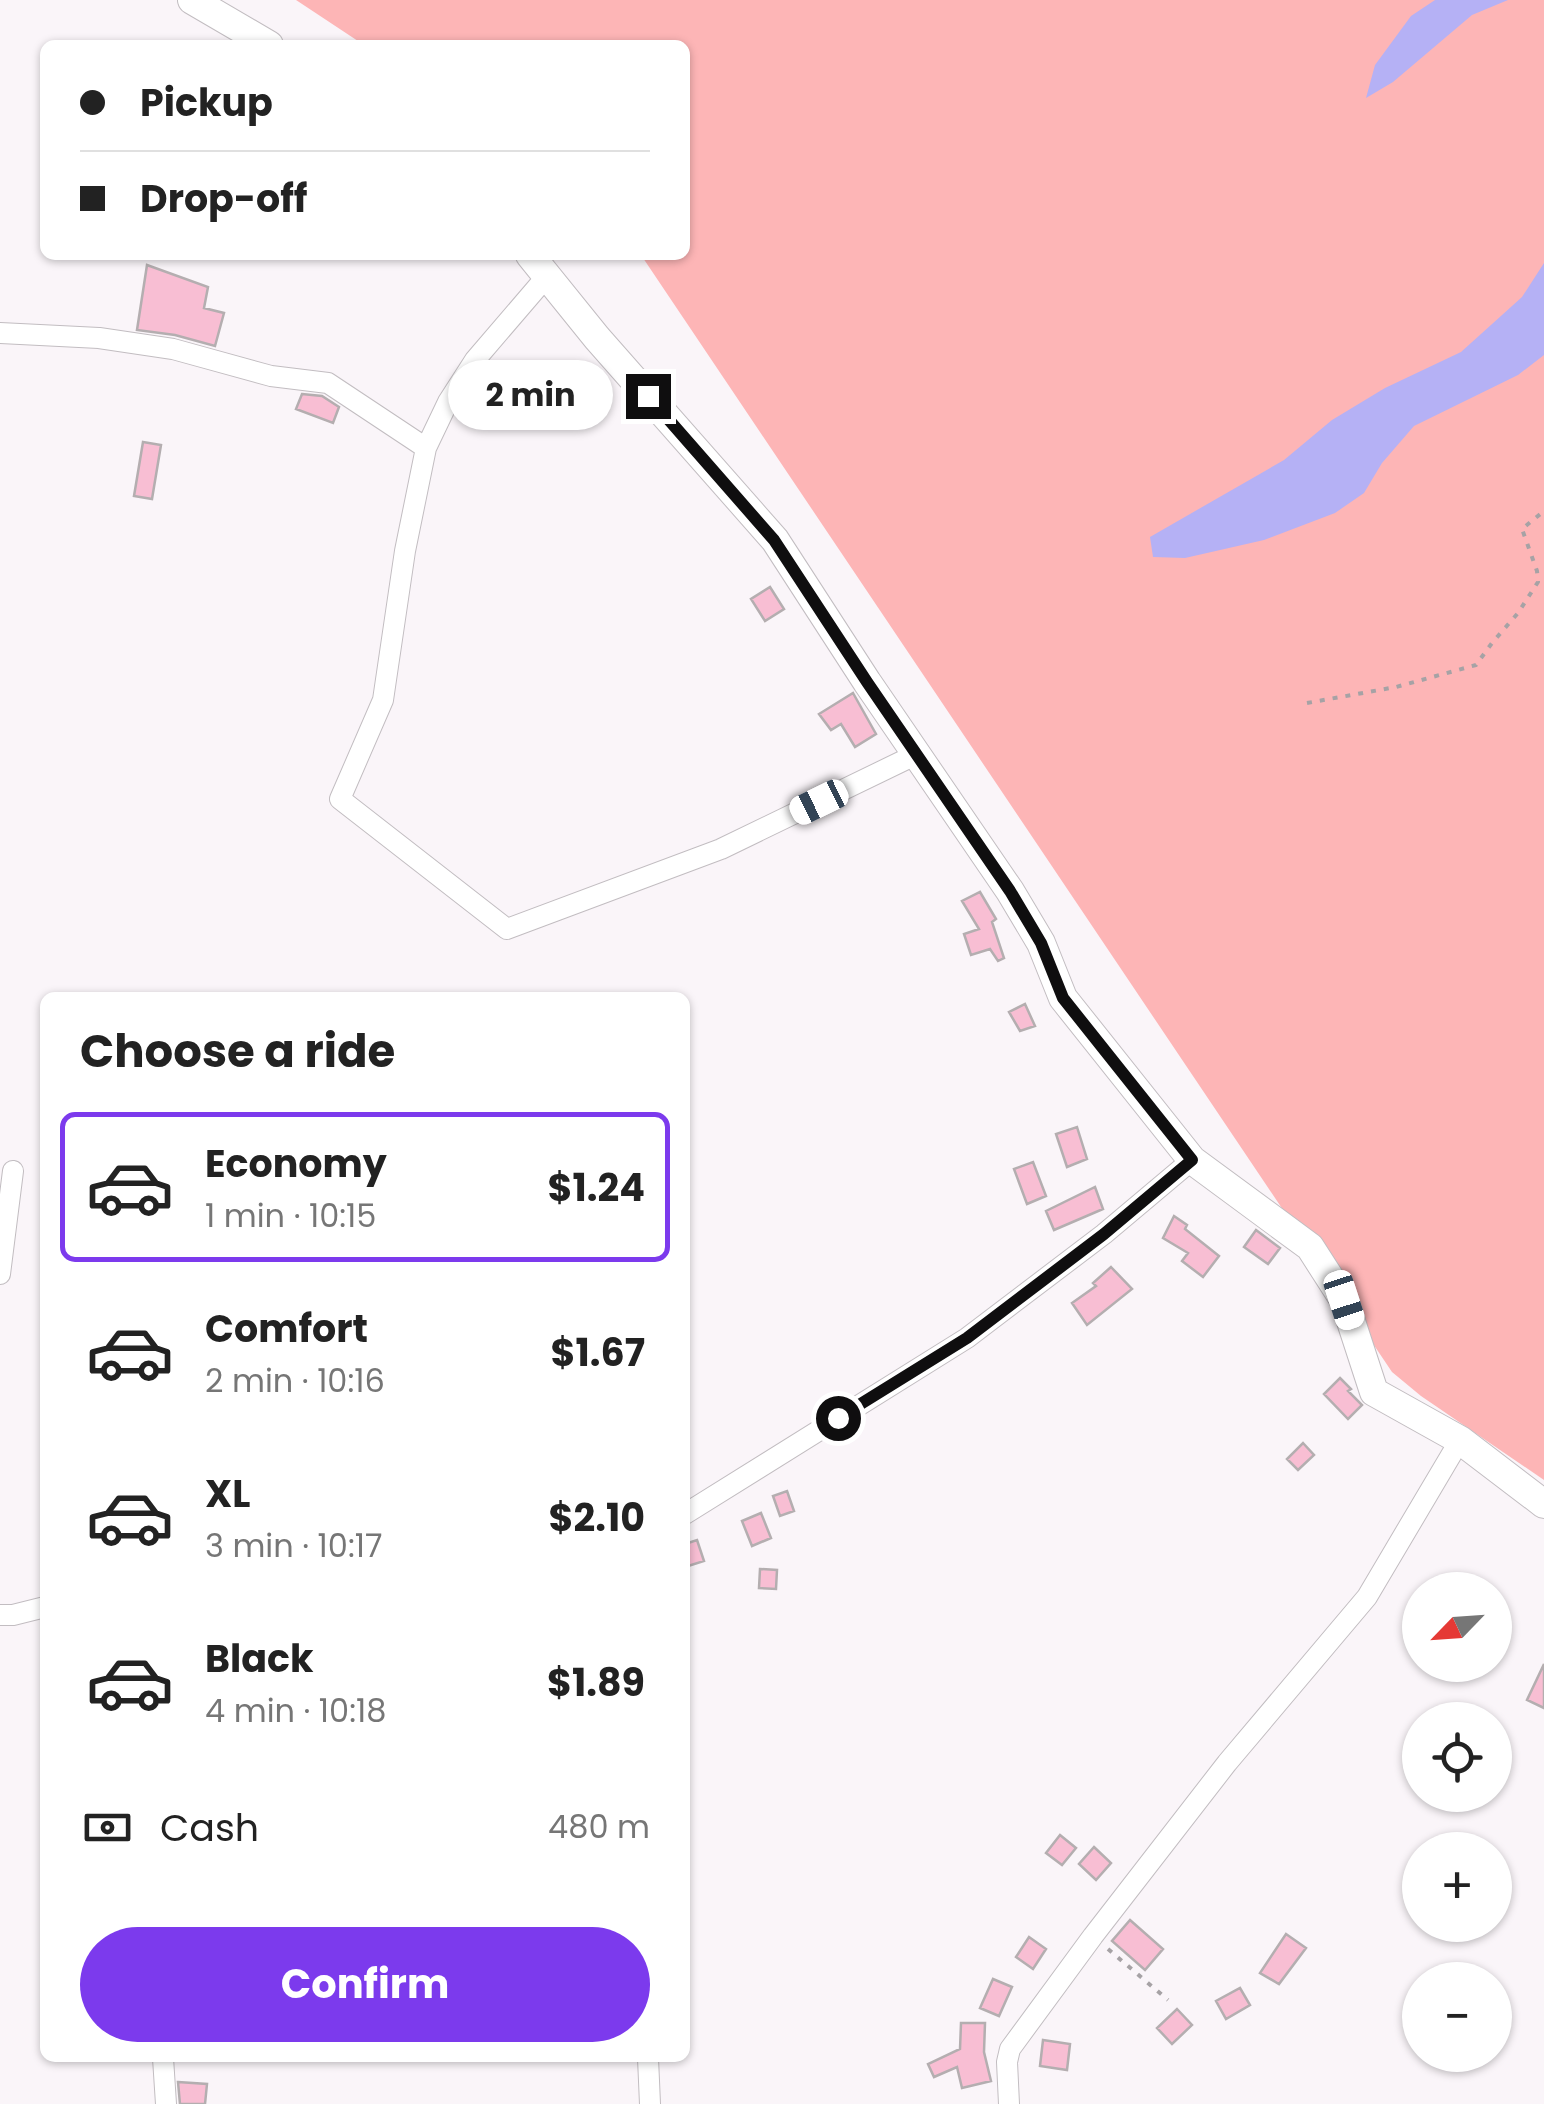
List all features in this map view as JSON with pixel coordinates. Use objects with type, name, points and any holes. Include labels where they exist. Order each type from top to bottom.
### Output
[{"type":"main road","points":[[192,0],[260,40]]},
{"type":"main road","points":[[538,265],[774,540],[1010,891],[1041,943],[1063,998],[1192,1160],[1310,1248],[1344,1300],[1374,1392],[1460,1440],[1544,1504]]},
{"type":"street","points":[[538,265],[448,402],[426,448],[405,551],[383,700],[340,799],[507,930],[721,849],[917,754]]},
{"type":"street","points":[[0,332],[99,338],[173,349],[271,376],[328,382],[426,448]]},
{"type":"street","points":[[690,1511],[967,1338],[1104,1234],[1192,1160]]},
{"type":"street","points":[[0,1274],[13,1170]]},
{"type":"street","points":[[1010,2104],[1010,2049],[1226,1763],[1367,1597],[1460,1440]]},
{"type":"street","points":[[0,1616],[40,1608]]},
{"type":"street","points":[[162,2062],[166,2104]]},
{"type":"street","points":[[648,2062],[650,2104]]},
{"type":"path","points":[[1307,703],[1476,665],[1518,614],[1538,582],[1522,529],[1544,511]]},
{"type":"path","points":[[1093,1936],[1168,2000]]},
{"type":"shaded area","points":[[296,0],[1544,0],[1544,1480],[1392,1372],[644,260],[690,260],[690,40],[356,40]]},
{"type":"shaded area","points":[[1435,0],[1508,0],[1472,15],[1393,82],[1366,98],[1375,65],[1411,16]]},
{"type":"shaded area","points":[[1544,263],[1544,355],[1518,375],[1414,426],[1382,463],[1364,493],[1335,513],[1264,540],[1185,558],[1153,557],[1150,537],[1284,460],[1332,420],[1385,388],[1461,352],[1522,297]]},
{"type":"building","points":[[147,265],[208,287],[204,308],[224,313],[215,346],[137,330]]},
{"type":"building","points":[[302,394],[322,396],[339,407],[333,423],[296,409]]},
{"type":"building","points":[[143,442],[161,445],[152,499],[134,496]]},
{"type":"building","points":[[770,587],[784,609],[765,621],[751,599]]},
{"type":"building","points":[[853,693],[876,734],[855,747],[841,724],[831,730],[819,714]]},
{"type":"building","points":[[980,892],[996,919],[992,922],[1004,958],[998,961],[990,949],[971,955],[964,934],[979,929],[962,901]]},
{"type":"building","points":[[1025,1004],[1035,1026],[1020,1031],[1009,1012]]},
{"type":"building","points":[[1077,1127],[1087,1159],[1067,1167],[1056,1134]]},
{"type":"building","points":[[1033,1162],[1046,1196],[1027,1204],[1014,1169]]},
{"type":"building","points":[[1095,1187],[1103,1209],[1054,1230],[1046,1211]]},
{"type":"building","points":[[1174,1216],[1219,1256],[1203,1277],[1182,1261],[1188,1253],[1163,1238]]},
{"type":"building","points":[[1256,1230],[1280,1248],[1268,1264],[1244,1247]]},
{"type":"building","points":[[1111,1267],[1132,1289],[1087,1325],[1072,1303],[1096,1286],[1093,1283]]},
{"type":"building","points":[[1340,1378],[1362,1405],[1348,1419],[1324,1394]]},
{"type":"building","points":[[1303,1443],[1314,1455],[1298,1470],[1287,1459]]},
{"type":"building","points":[[787,1491],[794,1511],[780,1516],[773,1496]]},
{"type":"building","points":[[761,1513],[771,1538],[752,1546],[742,1521]]},
{"type":"building","points":[[697,1540],[704,1561],[690,1565],[690,1542]]},
{"type":"building","points":[[760,1569],[777,1570],[776,1589],[759,1588]]},
{"type":"building","points":[[1544,1664],[1544,1708],[1527,1700]]},
{"type":"building","points":[[1060,1835],[1076,1848],[1062,1865],[1046,1853]]},
{"type":"building","points":[[1094,1847],[1111,1863],[1096,1880],[1079,1864]]},
{"type":"building","points":[[1130,1920],[1163,1949],[1145,1970],[1112,1941]]},
{"type":"building","points":[[1286,1934],[1306,1948],[1279,1984],[1260,1973]]},
{"type":"building","points":[[1029,1937],[1046,1949],[1033,1969],[1016,1957]]},
{"type":"building","points":[[993,1979],[1012,1987],[999,2016],[980,2008]]},
{"type":"building","points":[[1240,1988],[1250,2005],[1226,2019],[1216,2001]]},
{"type":"building","points":[[1177,2009],[1192,2025],[1172,2044],[1157,2028]]},
{"type":"building","points":[[961,2023],[985,2023],[984,2052],[991,2081],[962,2088],[957,2067],[934,2077],[928,2064],[960,2049]]},
{"type":"building","points":[[1043,2040],[1070,2044],[1067,2070],[1040,2066]]},
{"type":"building","points":[[178,2082],[207,2084],[205,2104],[180,2104]]},
{"type":"route","points":[[648,396],[774,540],[1010,891],[1041,943],[1063,998],[1192,1160],[1104,1234],[967,1338],[838,1418]]}]
